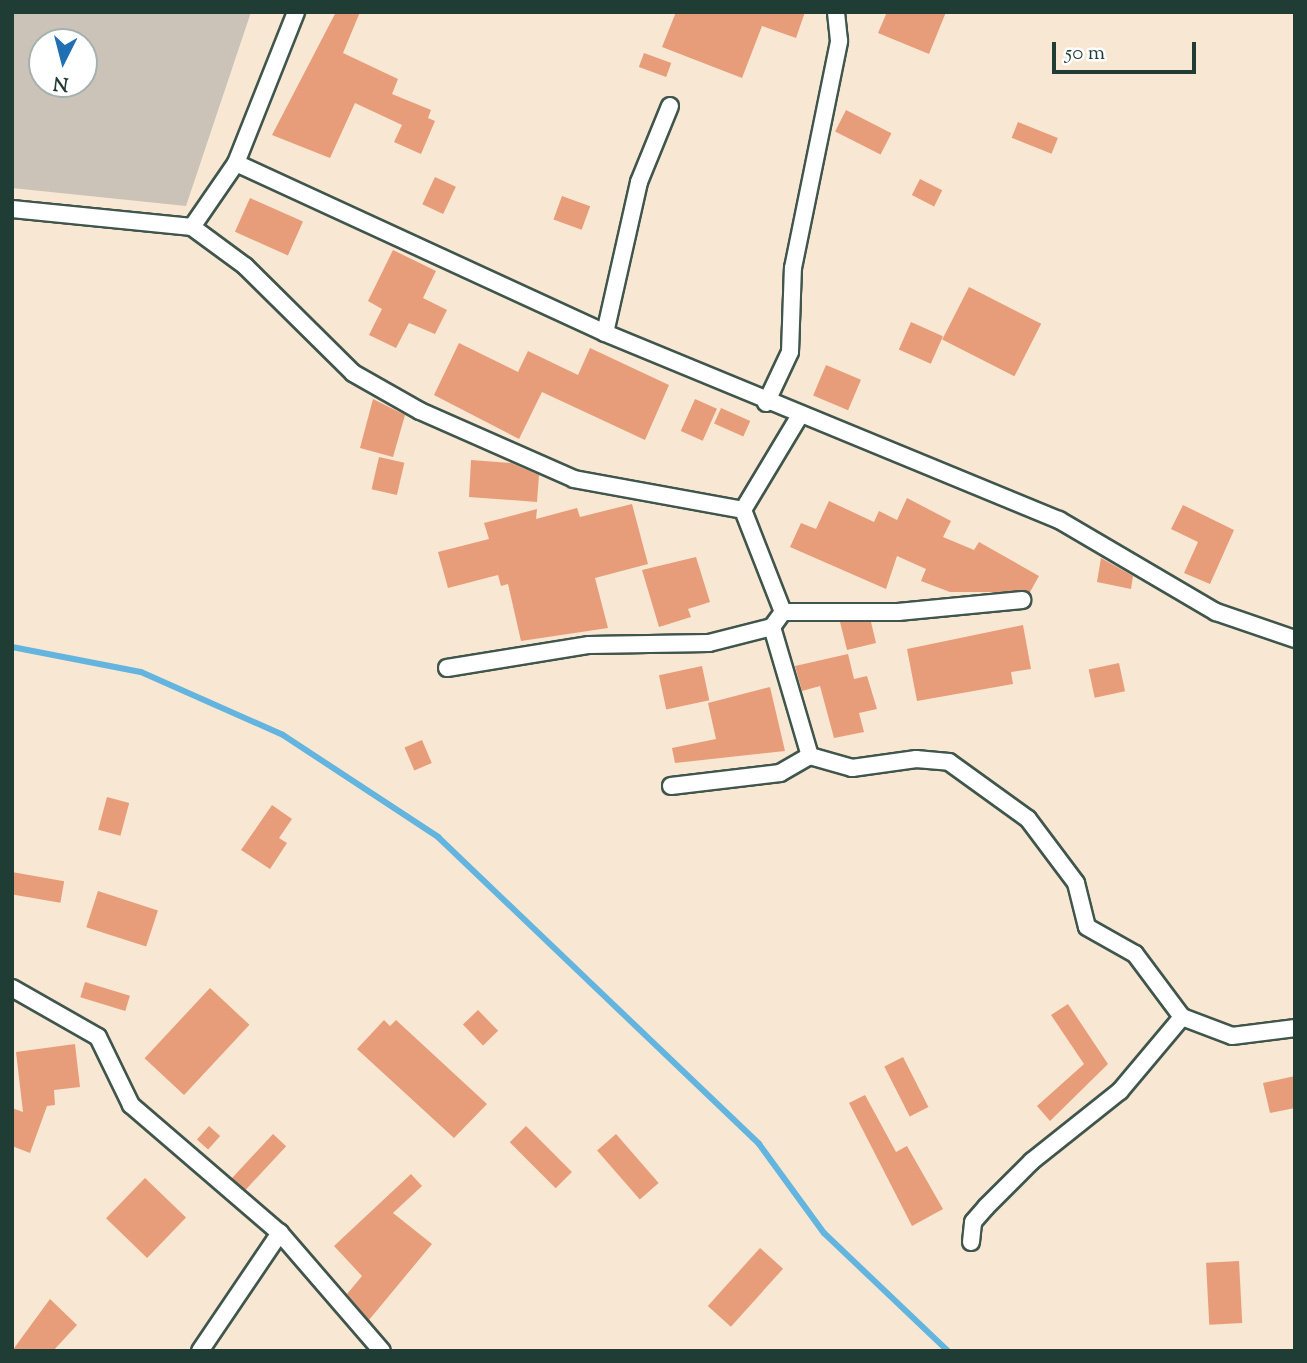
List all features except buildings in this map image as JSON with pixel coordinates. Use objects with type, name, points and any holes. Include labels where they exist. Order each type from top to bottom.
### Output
[{"type":"street","points":[[192,227],[236,163],[296,12]]},
{"type":"street","points":[[766,403],[790,352],[793,268],[839,41],[836,12]]},
{"type":"street","points":[[605,333],[639,182],[670,106]]},
{"type":"street","points":[[236,163],[605,333],[766,403],[1059,520],[1216,612],[1295,639]]},
{"type":"street","points":[[12,209],[192,227],[244,266],[353,373],[420,411],[574,479],[743,510]]},
{"type":"street","points":[[743,510],[800,415]]},
{"type":"street","points":[[743,510],[783,612]]},
{"type":"street","points":[[783,612],[898,612],[1022,600]]},
{"type":"street","points":[[447,668],[589,645],[709,643],[772,627],[783,612]]},
{"type":"street","points":[[772,627],[810,756]]},
{"type":"street","points":[[671,786],[780,773],[810,756],[852,768],[916,759],[949,762],[1028,819],[1076,883],[1087,928],[1135,954],[1182,1017],[1232,1036],[1295,1028]]},
{"type":"street","points":[[12,988],[98,1037],[131,1105],[280,1233],[382,1351]]},
{"type":"street","points":[[971,1242],[973,1222],[986,1207],[1031,1161],[1120,1091],[1182,1017]]},
{"type":"street","points":[[200,1351],[280,1233]]},
{"type":"shaded area","points":[[12,12],[251,12],[186,206],[12,188]]},
{"type":"waterway","points":[[12,647],[141,672],[283,735],[438,837],[759,1144],[824,1233],[948,1351]]}]
